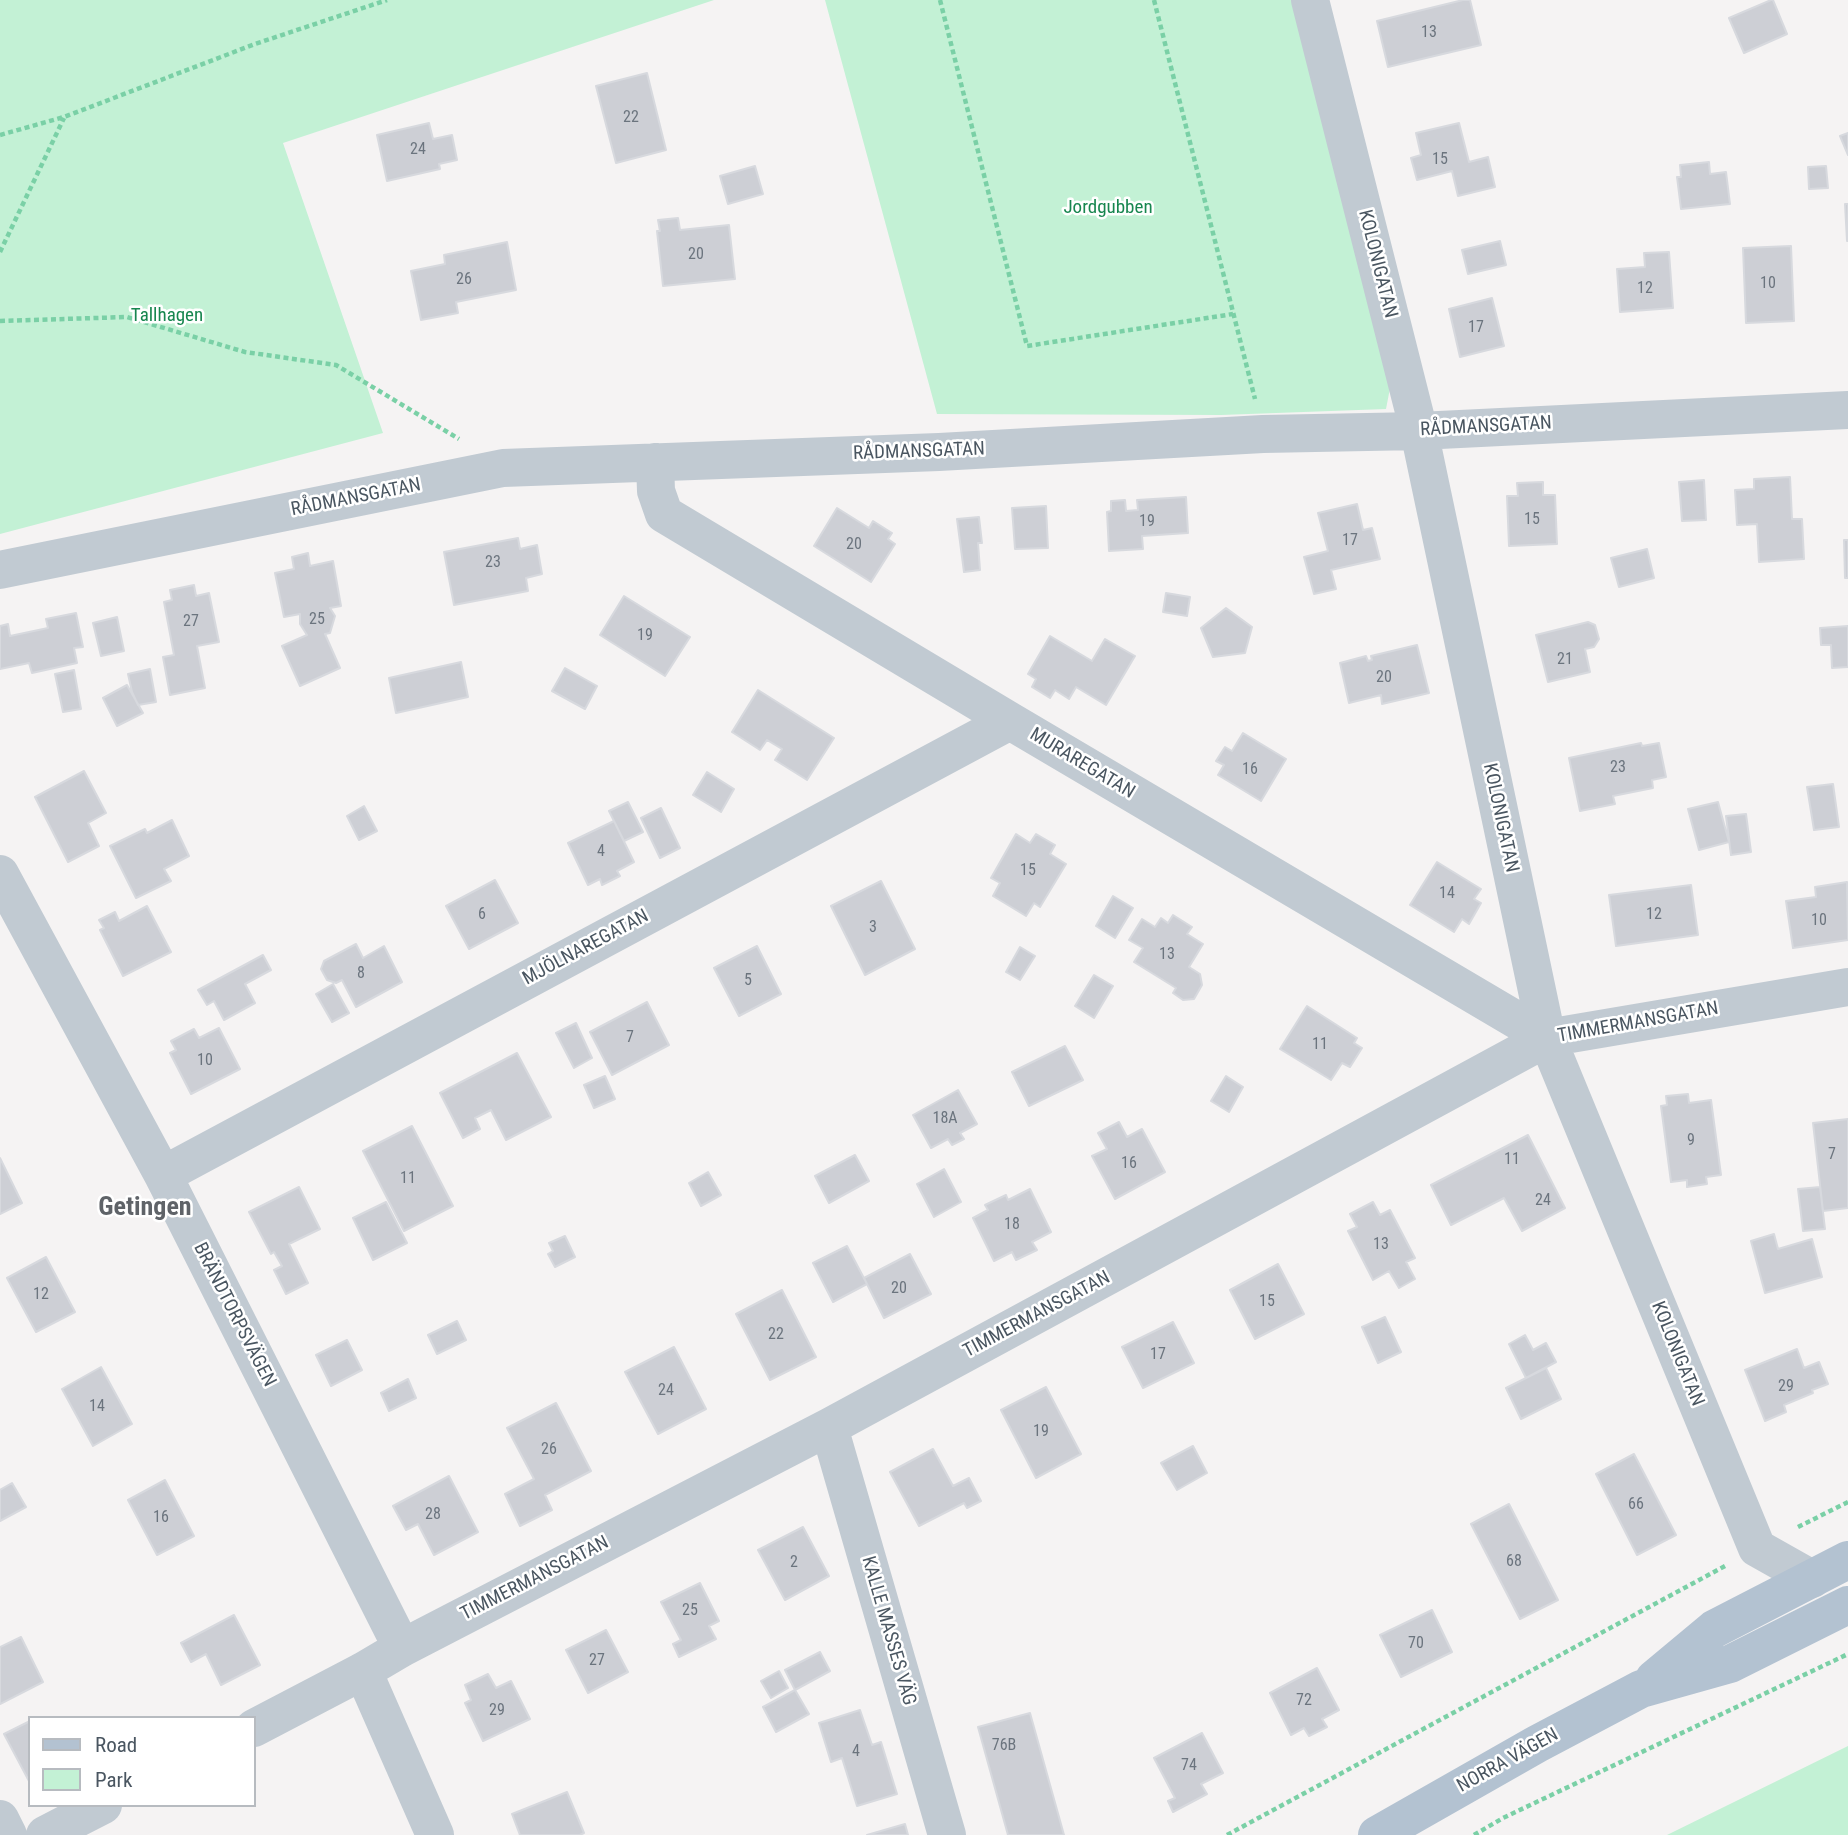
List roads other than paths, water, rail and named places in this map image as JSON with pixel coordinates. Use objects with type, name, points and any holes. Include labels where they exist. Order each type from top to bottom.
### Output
[{"type":"main road","name":"NORRA VÄGEN","points":[[1377,1835],[1537,1744],[1641,1689],[1714,1629],[1848,1560]]},
{"type":"main road","name":"NORRA VÄGEN","points":[[1641,1689],[1731,1664],[1848,1605]]},
{"type":"street","name":"KOLONIGATAN","points":[[1310,0],[1419,431],[1547,1038],[1757,1548],[1812,1579]]},
{"type":"street","name":"RÅDMANSGATAN","points":[[0,570],[503,468],[940,452],[1264,434],[1419,431],[1848,410]]},
{"type":"street","name":"MURAREGATAN","points":[[654,462],[656,491],[664,514],[1547,1038]]},
{"type":"street","name":"MJÖLNAREGATAN","points":[[163,1175],[1010,721]]},
{"type":"street","name":"BRÄNDTORPSVÄGEN","points":[[0,874],[163,1175],[402,1648]]},
{"type":"street","name":"TIMMERMANSGATAN","points":[[256,1727],[402,1648],[829,1427],[1547,1038],[1848,987]]},
{"type":"street","name":"KALLE MASSES VÄG","points":[[829,1427],[947,1835]]},
{"type":"street","points":[[363,1671],[435,1835]]},
{"type":"street","points":[[45,1835],[99,1807]]},
{"type":"street","points":[[0,1819],[8,1835]]},
{"type":"district","name":"Getingen","points":[[145,1208]]},
{"type":"park label","name":"Jordgubben","points":[[1108,208]]},
{"type":"park label","name":"Tallhagen","points":[[167,316]]}]
